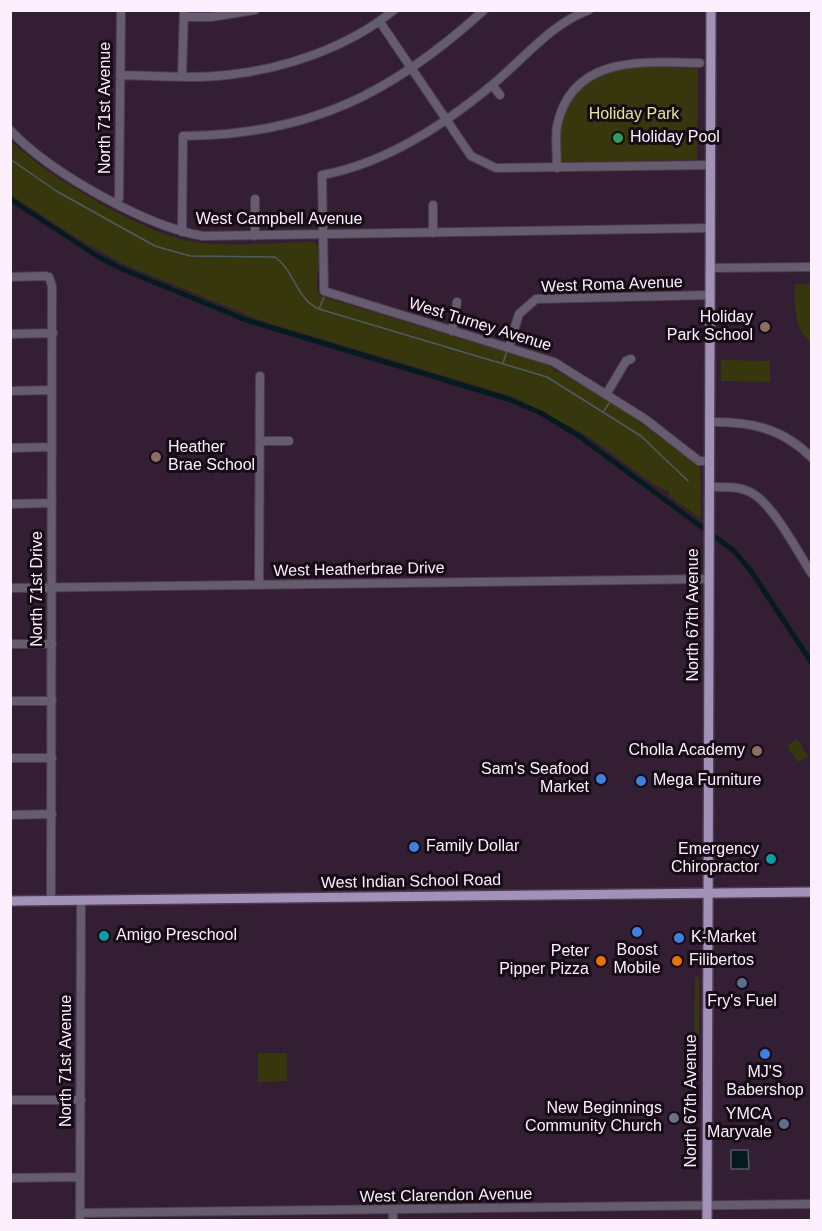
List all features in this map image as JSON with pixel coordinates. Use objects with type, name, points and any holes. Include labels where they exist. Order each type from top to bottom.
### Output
[{"type":"main road","name":"North 67th Avenue","points":[[707,1221],[711,10]]},
{"type":"main road","name":"West Indian School Road","points":[[10,901],[812,892]]},
{"type":"street","name":"North 71st Avenue","points":[[116,204],[119,198],[120,10]]},
{"type":"street","points":[[182,76],[184,14],[211,17],[255,10]]},
{"type":"street","points":[[120,75],[229,75],[296,60],[342,42],[380,22],[394,10]]},
{"type":"street","points":[[182,232],[183,136],[240,133],[307,119],[365,96],[412,70],[442,48],[484,10]]},
{"type":"street","points":[[323,235],[322,175],[363,163],[446,120],[492,85],[528,50],[570,17],[589,10]]},
{"type":"street","points":[[380,22],[471,156],[496,168],[710,165]]},
{"type":"street","points":[[556,168],[557,126],[571,95],[586,79],[600,70],[630,63],[700,63]]},
{"type":"street","points":[[492,85],[500,95]]},
{"type":"street","name":"West Campbell Avenue","points":[[10,130],[26,146],[116,204],[182,232],[216,236],[255,236],[710,228]]},
{"type":"street","points":[[255,199],[255,236]]},
{"type":"street","points":[[433,205],[433,233]]},
{"type":"street","name":"West Turney Avenue","points":[[323,235],[324,291],[554,362],[607,393],[699,461],[709,461]]},
{"type":"street","points":[[710,268],[812,267]]},
{"type":"street","name":"North 71st Drive","points":[[10,277],[49,277],[52,286],[51,901]]},
{"type":"street","name":"West Roma Avenue","points":[[509,347],[519,314],[536,299],[710,295]]},
{"type":"street","points":[[452,331],[457,302]]},
{"type":"street","points":[[10,334],[53,333]]},
{"type":"street","points":[[607,393],[626,361],[631,359]]},
{"type":"street","points":[[259,585],[260,376]]},
{"type":"street","points":[[10,391],[52,390]]},
{"type":"street","points":[[709,422],[744,423],[769,429],[792,441],[812,458]]},
{"type":"street","points":[[260,441],[289,441]]},
{"type":"street","points":[[10,448],[52,447]]},
{"type":"street","points":[[709,487],[741,489],[756,495],[768,508],[812,574]]},
{"type":"street","points":[[10,504],[52,503]]},
{"type":"street","name":"West Heatherbrae Drive","points":[[10,588],[709,579]]},
{"type":"street","points":[[10,644],[52,644]]},
{"type":"street","points":[[10,701],[52,701]]},
{"type":"street","points":[[10,758],[52,758]]},
{"type":"street","points":[[10,815],[52,814]]},
{"type":"street","name":"North 71st Avenue","points":[[80,1217],[81,900]]},
{"type":"street","points":[[10,1101],[81,1100]]},
{"type":"street","points":[[10,1178],[80,1177]]},
{"type":"street","name":"West Clarendon Avenue","points":[[80,1217],[812,1204]]},
{"type":"street","points":[[393,1210],[393,1221]]},
{"type":"green space","name":"Holiday Park","points":[[634,66],[698,69],[697,160],[561,162],[559,149],[562,123],[572,99],[580,89],[601,74]]},
{"type":"green space","points":[[10,140],[25,154],[69,185],[147,227],[171,236],[205,243],[314,242],[319,253],[317,283],[320,296],[545,364],[614,403],[700,467],[701,519],[668,495],[670,492],[656,486],[589,437],[514,397],[262,321],[123,264],[75,237],[11,195]]},
{"type":"green space","points":[[795,284],[811,284],[811,342],[805,337],[798,323],[795,308]]},
{"type":"green space","points":[[721,360],[770,361],[770,382],[721,381]]},
{"type":"green space","points":[[797,739],[808,756],[798,762],[787,746]]},
{"type":"green space","points":[[695,977],[699,977],[699,1043],[694,1042]]},
{"type":"green space","points":[[258,1053],[287,1053],[287,1081],[258,1082]]},
{"type":"shaded area","points":[[731,1150],[748,1150],[749,1169],[731,1169]]},
{"type":"waterway","points":[[10,159],[58,192],[155,246],[190,256],[275,257],[282,263],[305,299],[319,309],[547,377],[641,436],[688,481]]},
{"type":"waterway","points":[[10,199],[97,256],[120,268],[246,320],[508,399],[541,413],[579,436],[734,551],[751,571],[812,663]]},
{"type":"waterway","points":[[319,309],[324,297]]},
{"type":"waterway","points":[[503,363],[507,351]]},
{"type":"waterway","points":[[604,411],[611,400]]},
{"type":"place","name":"Holiday Pool","points":[[618,138]]},
{"type":"place","name":"Holiday Park School","points":[[765,327]]},
{"type":"place","name":"Heather Brae School","points":[[156,457]]},
{"type":"place","name":"Cholla Academy","points":[[757,751]]},
{"type":"place","name":"Sam's Seafood Market","points":[[601,779]]},
{"type":"place","name":"Mega Furniture","points":[[641,781]]},
{"type":"place","name":"Family Dollar","points":[[414,847]]},
{"type":"place","name":"Emergency Chiropractor","points":[[771,859]]},
{"type":"place","name":"Boost Mobile","points":[[637,932]]},
{"type":"place","name":"Amigo Preschool","points":[[104,936]]},
{"type":"place","name":"K-Market","points":[[679,938]]},
{"type":"place","name":"Peter Pipper Pizza","points":[[601,961]]},
{"type":"place","name":"Filibertos","points":[[677,961]]},
{"type":"place","name":"Fry's Fuel","points":[[742,983]]},
{"type":"place","name":"MJ'S Babershop","points":[[765,1054]]},
{"type":"place","name":"New Beginnings Community Church","points":[[674,1118]]},
{"type":"place","name":"YMCA Maryvale","points":[[784,1124]]}]
